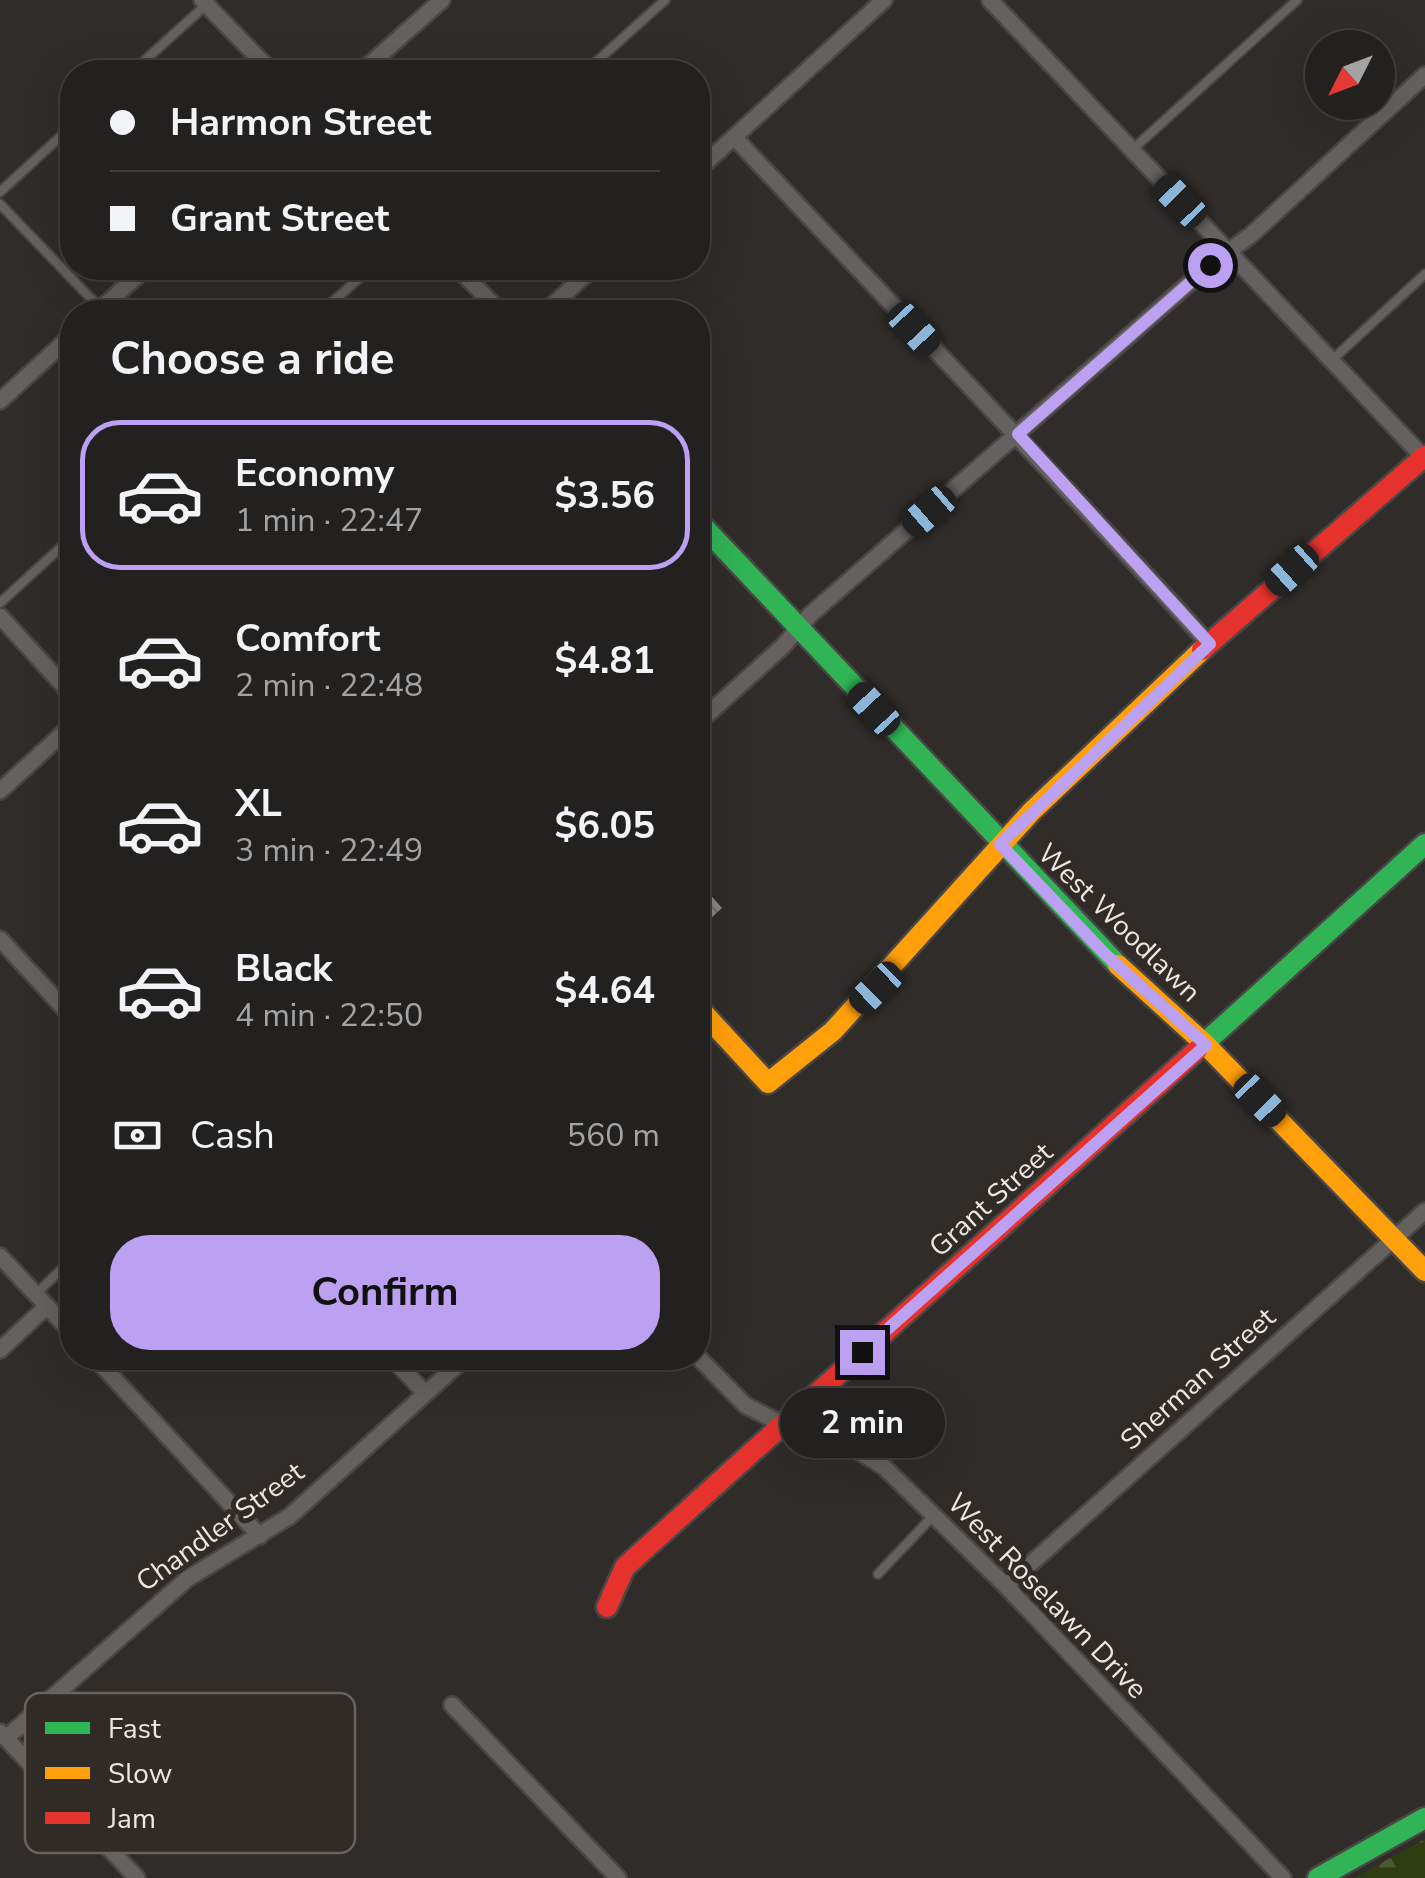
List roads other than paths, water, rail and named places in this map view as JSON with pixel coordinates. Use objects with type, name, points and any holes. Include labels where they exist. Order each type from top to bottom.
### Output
[{"type":"street","points":[[374,60],[442,0]]},
{"type":"street","points":[[710,159],[884,0]]},
{"type":"street","points":[[710,1020],[768,1083],[798,1064],[876,988],[1000,844],[1210,644],[1425,457],[990,0]]},
{"type":"street","points":[[207,2],[261,60]]},
{"type":"street","points":[[710,712],[799,628],[1229,252],[1425,74]]},
{"type":"street","points":[[734,136],[1018,434],[1210,644]]},
{"type":"street","points":[[111,300],[133,280]]},
{"type":"street","points":[[469,280],[488,300]]},
{"type":"street","points":[[558,300],[580,280]]},
{"type":"street","points":[[0,401],[60,345]]},
{"type":"street","name":"West Woodlawn","points":[[710,534],[1106,955],[1206,1045],[1425,1271]]},
{"type":"street","points":[[0,616],[60,683]]},
{"type":"street","points":[[0,791],[60,736]]},
{"type":"street","name":"Grant Street","points":[[606,1607],[626,1567],[780,1423],[1206,1045],[1425,844]]},
{"type":"street","points":[[0,939],[60,1004]]},
{"type":"street","name":"Sherman Street","points":[[1006,1586],[1425,1211]]},
{"type":"street","points":[[0,1256],[60,1321]]},
{"type":"street","points":[[0,1350],[41,1300]]},
{"type":"street","name":"West Roselawn Drive","points":[[710,1369],[745,1405],[780,1423],[832,1435],[884,1467],[1006,1586],[1283,1878]]},
{"type":"street","points":[[106,1370],[260,1536]]},
{"type":"street","points":[[404,1370],[425,1392]]},
{"type":"street","name":"Chandler Street","points":[[53,1693],[187,1580],[290,1516],[451,1370]]},
{"type":"street","points":[[452,1706],[618,1878]]},
{"type":"street","name":"Chandler Street","points":[[3,1735],[25,1716]]},
{"type":"street","points":[[3,1735],[25,1758]]},
{"type":"street","points":[[1318,1878],[1425,1818]]},
{"type":"street","points":[[114,1853],[137,1878]]},
{"type":"lane","points":[[598,60],[664,0]]},
{"type":"lane","points":[[1132,150],[1298,0]]},
{"type":"lane","points":[[145,60],[207,2]]},
{"type":"lane","points":[[0,192],[60,137]]},
{"type":"lane","points":[[0,204],[60,269]]},
{"type":"lane","points":[[1332,360],[1425,274]]},
{"type":"lane","points":[[70,280],[89,300]]},
{"type":"lane","points":[[335,300],[357,280]]},
{"type":"lane","points":[[0,603],[60,548]]},
{"type":"lane","points":[[41,1300],[60,1275]]},
{"type":"lane","points":[[878,1574],[934,1515]]}]
